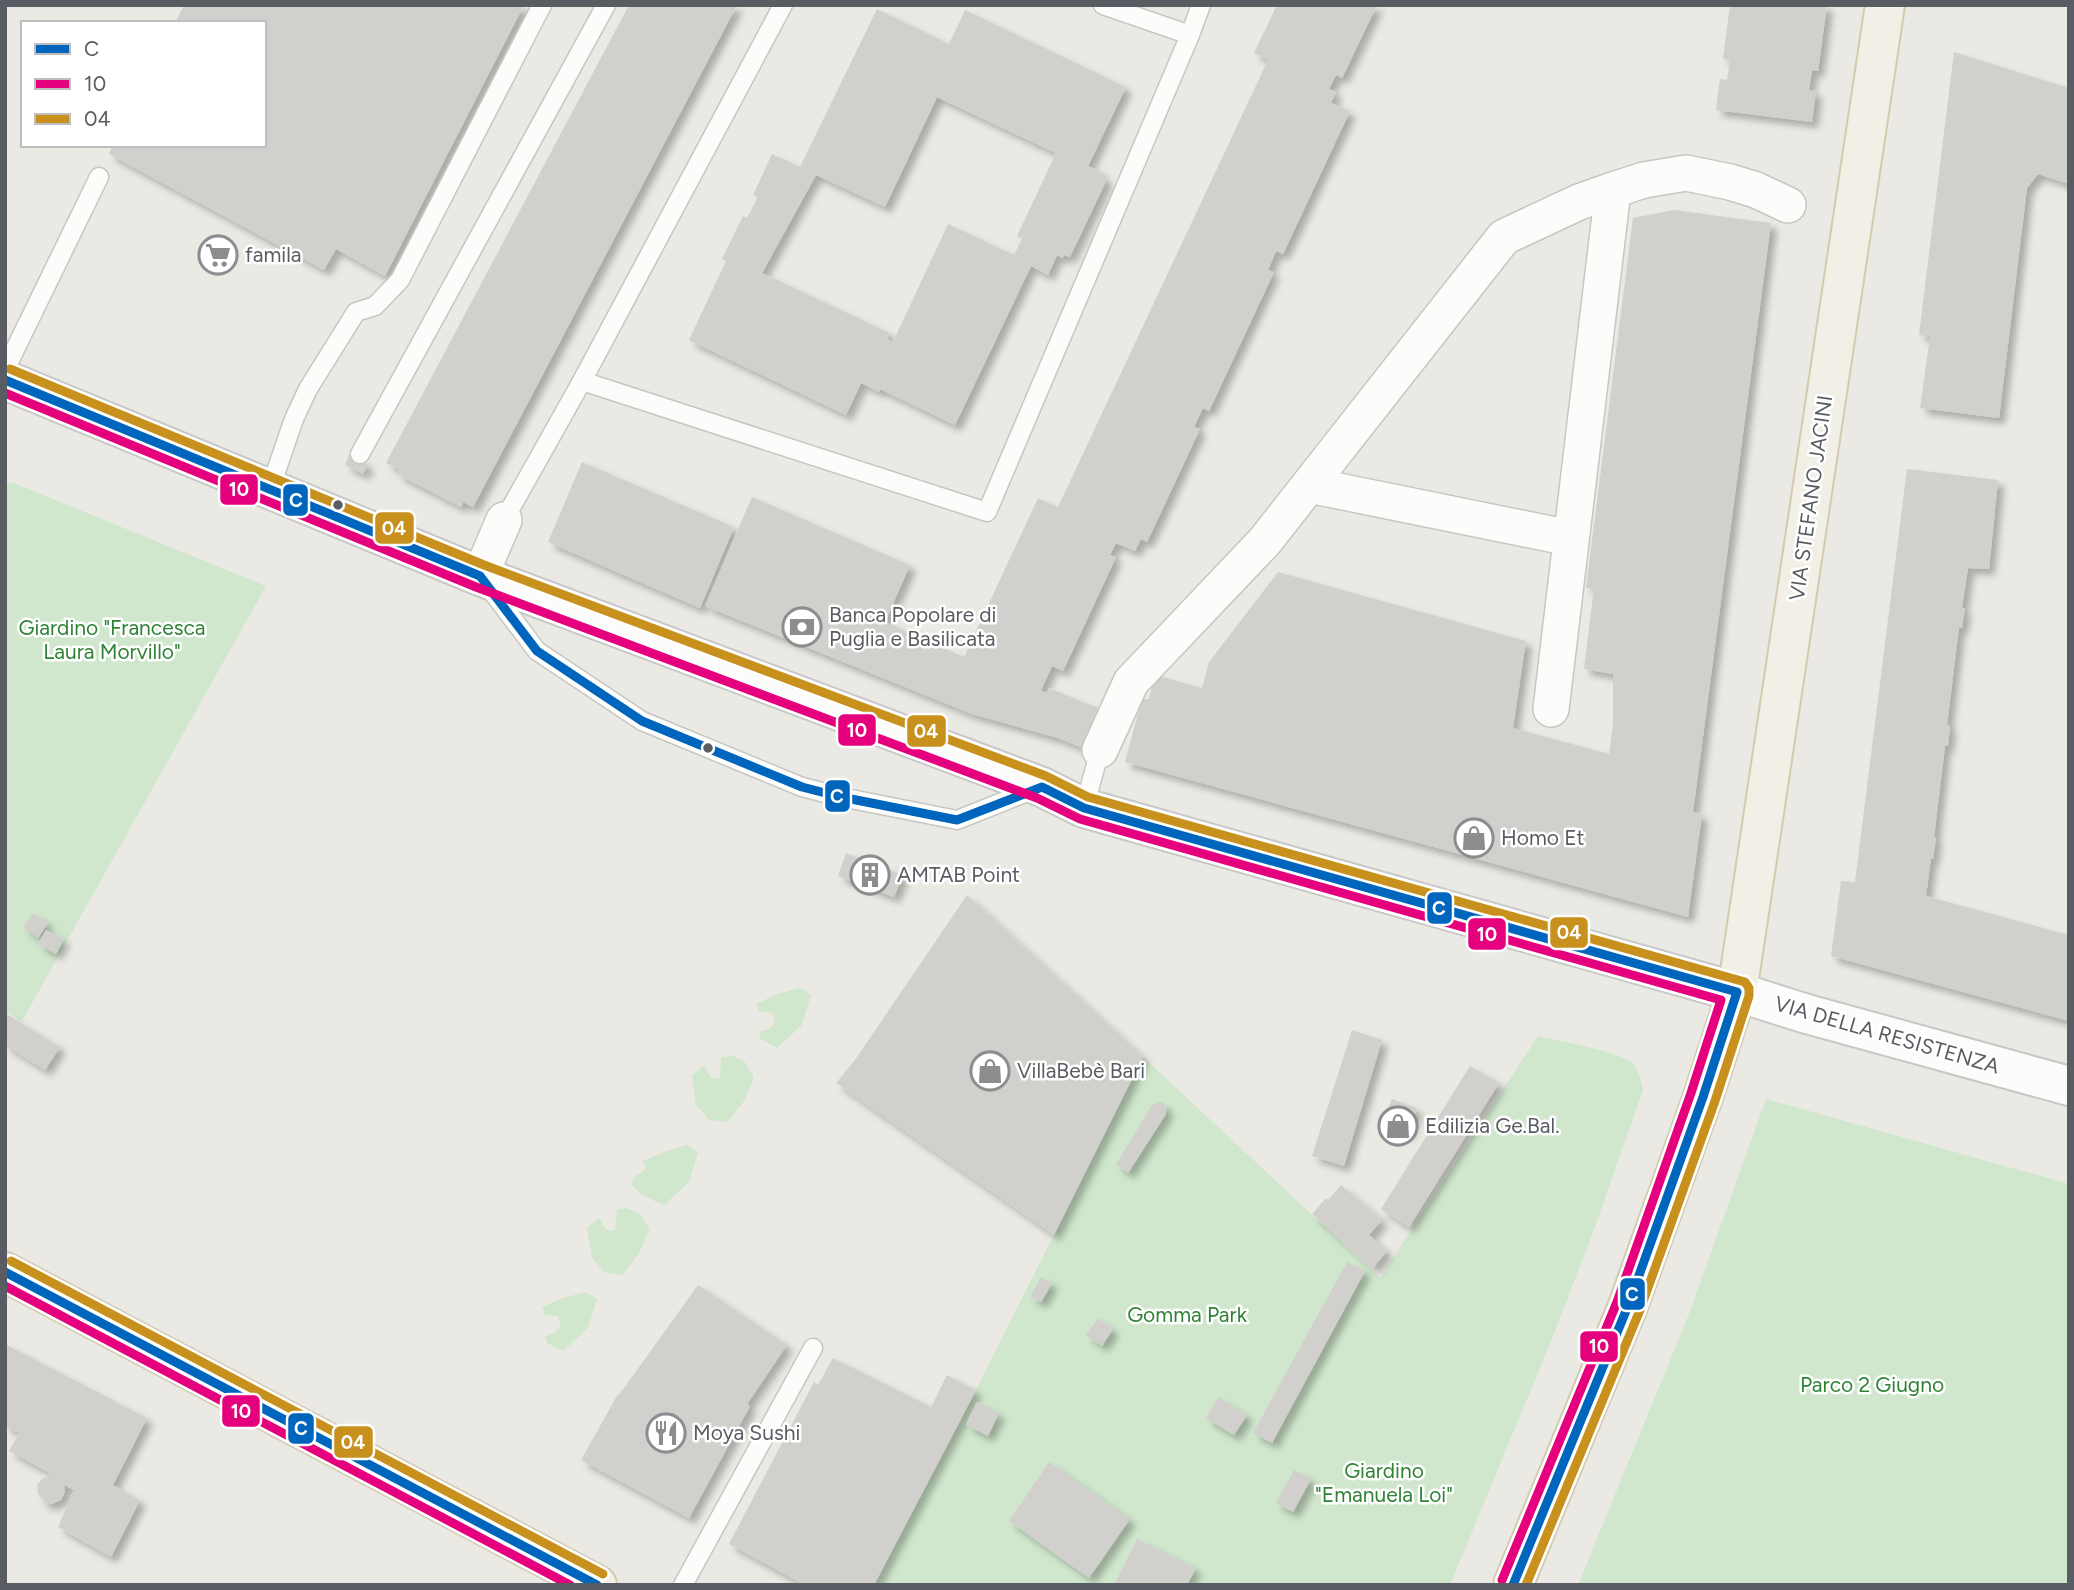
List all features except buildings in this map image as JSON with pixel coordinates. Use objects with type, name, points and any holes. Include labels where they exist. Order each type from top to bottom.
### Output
[{"type":"main road","name":"VIA STEFANO JACINI","points":[[1513,1585],[1629,1306],[1737,992],[1885,5]]},
{"type":"main road","points":[[5,1272],[597,1585]]},
{"type":"street","points":[[1100,750],[1131,682],[1265,541],[1504,237],[1579,202],[1613,190],[1644,180],[1686,173],[1743,186],[1788,205]]},
{"type":"street","points":[[1551,709],[1613,190]]},
{"type":"street","name":"VIA DELLA RESISTENZA","points":[[5,380],[480,576],[1042,787],[1084,808],[2069,1086]]},
{"type":"street","points":[[1309,485],[1570,538]]},
{"type":"street","points":[[480,576],[504,520]]},
{"type":"lane","points":[[270,489],[294,419],[308,389],[356,312],[375,306],[400,280],[542,5]]},
{"type":"lane","points":[[360,454],[606,5]]},
{"type":"lane","points":[[504,520],[582,382],[783,5]]},
{"type":"lane","points":[[1103,5],[1190,35]]},
{"type":"lane","points":[[582,382],[987,512],[1201,5]]},
{"type":"lane","points":[[5,370],[99,177]]},
{"type":"lane","points":[[480,576],[537,651],[642,721],[802,787],[957,820],[1042,787]]},
{"type":"lane","points":[[1084,808],[1100,750]]},
{"type":"lane","points":[[683,1585],[813,1348]]},
{"type":"green space","name":"Giardino \"Francesca Laura Morvillo\"","points":[[11,482],[266,586],[22,1021],[5,1011],[5,485]]},
{"type":"green space","points":[[800,988],[811,995],[802,1025],[777,1048],[760,1039],[760,1032],[769,1029],[775,1022],[772,1013],[759,1011],[756,1004],[777,994]]},
{"type":"green space","points":[[1538,1036],[1625,1059],[1637,1070],[1643,1090],[1554,1334],[1450,1585],[874,1585],[960,1422],[1143,1057],[1380,1278]]},
{"type":"green space","points":[[731,1055],[744,1061],[754,1077],[744,1101],[728,1122],[709,1120],[696,1105],[692,1075],[704,1066],[711,1078],[720,1078],[721,1058]]},
{"type":"green space","name":"Parco 2 Giugno","points":[[1766,1099],[2069,1184],[2069,1585],[1578,1585],[1689,1314]]},
{"type":"green space","points":[[687,1145],[698,1153],[689,1182],[664,1205],[643,1195],[632,1185],[633,1178],[646,1169],[643,1161]]},
{"type":"green space","points":[[626,1208],[639,1213],[650,1229],[639,1253],[623,1275],[604,1272],[592,1257],[587,1228],[599,1218],[606,1230],[615,1230],[617,1210]]},
{"type":"green space","points":[[586,1292],[597,1299],[588,1328],[563,1351],[547,1343],[545,1336],[561,1326],[558,1316],[545,1315],[542,1307]]},
{"type":"transit line","name":"04","points":[[10,369],[484,565],[1046,776],[1088,797],[1745,982],[1749,988],[1749,996],[1715,1101],[1640,1310],[1526,1585]]},
{"type":"transit line","name":"C","points":[[5,380],[480,576],[537,651],[642,721],[802,787],[957,820],[1042,787],[1084,808],[1737,992],[1703,1097],[1628,1306],[1513,1585]]},
{"type":"transit line","name":"10","points":[[5,393],[476,587],[1037,798],[1080,819],[1721,1000],[1617,1302],[1502,1580]]},
{"type":"transit line","name":"04","points":[[11,1261],[603,1574]]},
{"type":"transit line","name":"C","points":[[5,1272],[597,1585]]},
{"type":"transit line","name":"10","points":[[5,1286],[570,1585]]},
{"type":"place","name":"famila","points":[[218,255]]},
{"type":"place","name":"Banca Popolare di Puglia e Basilicata","points":[[802,627]]},
{"type":"place","name":"Homo Et","points":[[1474,838]]},
{"type":"place","name":"AMTAB Point","points":[[870,875]]},
{"type":"place","name":"VillaBebè Bari","points":[[990,1071]]},
{"type":"place","name":"Edilizia Ge.Bal.","points":[[1398,1126]]},
{"type":"place","name":"Moya Sushi","points":[[666,1433]]},
{"type":"park label","name":"Gomma Park","points":[[1187,1315]]},
{"type":"park label","name":"Giardino \"Emanuela Loi\"","points":[[1384,1483]]}]
